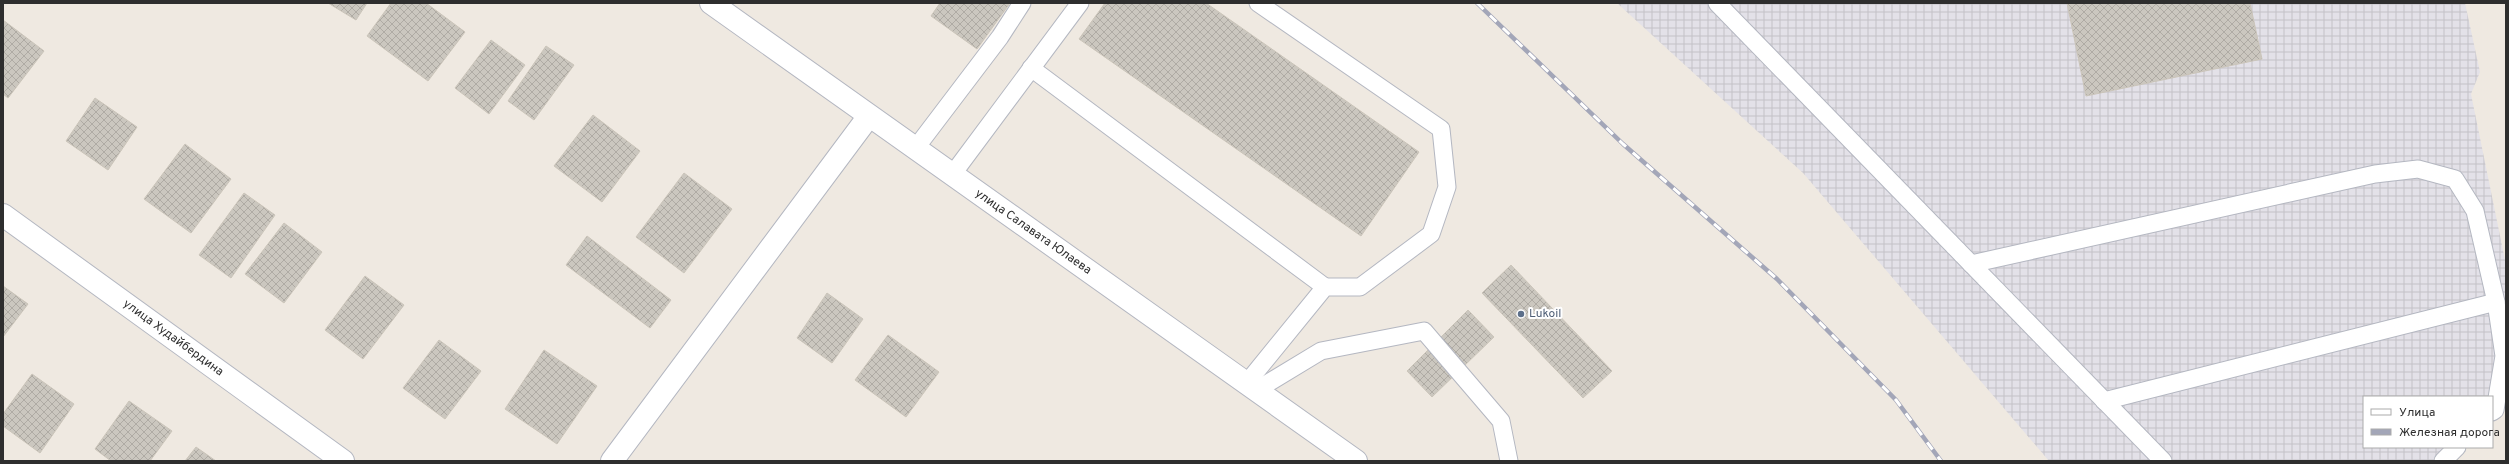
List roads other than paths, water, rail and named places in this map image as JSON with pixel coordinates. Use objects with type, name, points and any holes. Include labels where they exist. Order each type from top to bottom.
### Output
[{"type":"street","name":"улица Салавата Юлаева","points":[[711,3],[1356,461]]},
{"type":"street","points":[[612,461],[869,116]]},
{"type":"street","name":"улица Худайбердина","points":[[3,215],[343,461]]},
{"type":"lane","points":[[916,149],[1000,37],[1022,3]]},
{"type":"lane","points":[[952,175],[1080,3]]},
{"type":"lane","points":[[1032,68],[1325,287],[1360,287],[1431,234],[1447,187],[1441,129],[1258,3]]},
{"type":"lane","points":[[1717,3],[2163,461]]},
{"type":"lane","points":[[1971,264],[2375,174],[2418,169],[2455,179],[2475,210],[2496,302],[2504,356],[2495,410],[2493,411]]},
{"type":"lane","points":[[1251,387],[1325,287]]},
{"type":"lane","points":[[2104,401],[2496,302]]},
{"type":"lane","points":[[1251,387],[1321,351],[1424,331],[1501,421],[1509,461]]},
{"type":"lane","points":[[2443,461],[2456,448]]},
{"type":"railway","points":[[1477,3],[1623,144],[1777,279],[1896,400],[1941,461]]},
{"type":"place","name":"Lukoil","points":[[1521,314]]}]
